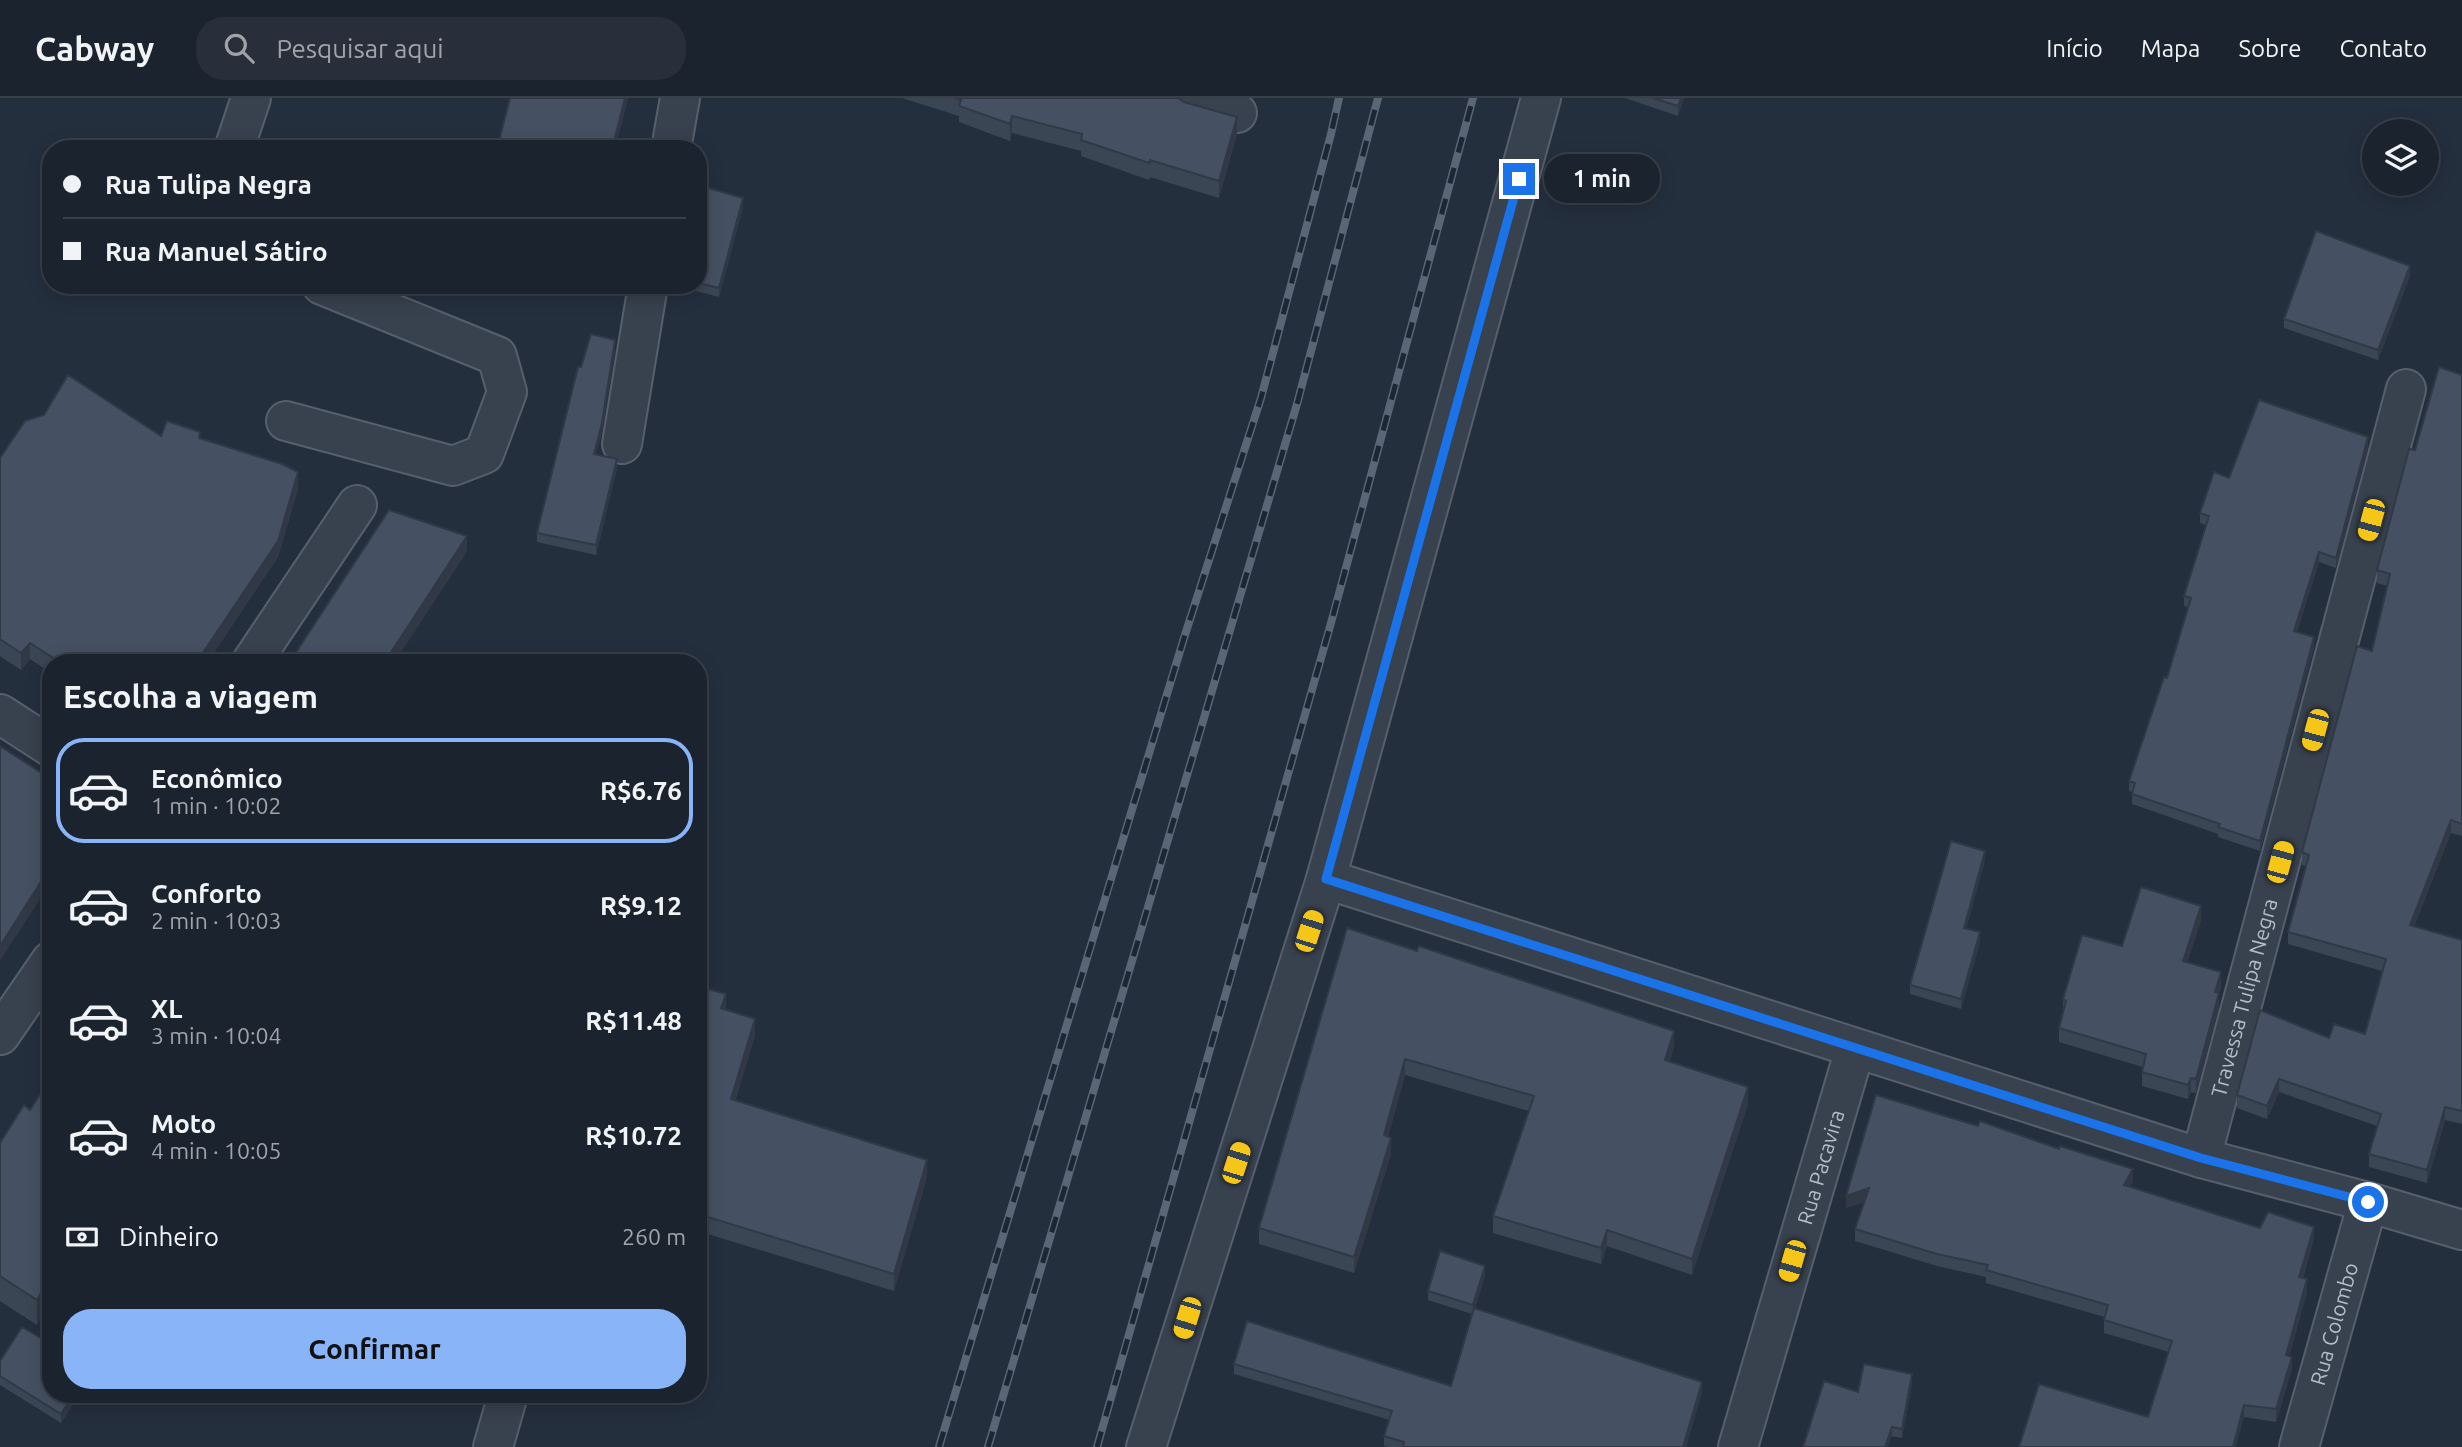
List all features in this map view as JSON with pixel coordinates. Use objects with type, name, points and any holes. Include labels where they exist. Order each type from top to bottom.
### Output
[{"type":"street","points":[[237,140],[251,98]]},
{"type":"street","points":[[673,140],[680,98]]},
{"type":"street","points":[[1191,98],[1237,113]]},
{"type":"street","points":[[1146,1447],[1326,879],[1541,98]]},
{"type":"street","points":[[286,421],[453,466],[484,454],[507,393],[497,356],[344,294]]},
{"type":"street","points":[[622,444],[647,294]]},
{"type":"street","name":"Travessa Tulipa Negra","points":[[2201,1158],[2406,389]]},
{"type":"street","points":[[257,654],[357,505]]},
{"type":"street","points":[[0,714],[42,741]]},
{"type":"street","points":[[1326,879],[2201,1158],[2462,1230]]},
{"type":"street","points":[[0,1035],[42,974]]},
{"type":"street","name":"Rua Pacavira","points":[[1738,1447],[1855,1049]]},
{"type":"street","name":"Rua Colombo","points":[[2299,1447],[2368,1202]]},
{"type":"street","points":[[493,1447],[506,1403]]},
{"type":"building","points":[[510,98],[625,98],[614,140],[499,140]]},
{"type":"building","points":[[955,98],[1178,98],[1237,117],[1219,181],[1150,160],[1149,163],[1081,140],[1082,134],[1012,116],[1010,124],[959,106],[961,100]]},
{"type":"building","points":[[1653,98],[1681,98],[1678,106]]},
{"type":"building","points":[[707,188],[743,198],[719,288],[707,285]]},
{"type":"building","points":[[2316,231],[2410,266],[2378,350],[2284,319]]},
{"type":"building","points":[[591,334],[615,340],[602,423],[594,454],[617,459],[596,545],[537,533],[578,367],[581,367]]},
{"type":"building","points":[[2439,367],[2462,375],[2462,824],[2451,820],[2410,925],[2462,940],[2462,1111],[2445,1107],[2427,1170],[2369,1154],[2381,1114],[2279,1079],[2267,1106],[2237,1095],[2260,1010],[2329,1038],[2334,1024],[2365,1034],[2386,959],[2288,932],[2309,855],[2302,852],[2357,646],[2372,651],[2390,574],[2377,570],[2409,449],[2415,450]]},
{"type":"building","points":[[68,375],[161,436],[167,421],[200,432],[199,438],[282,464],[298,472],[278,541],[202,654],[47,654],[30,643],[21,653],[0,639],[0,458],[25,421],[44,415]]},
{"type":"building","points":[[2259,400],[2368,437],[2336,558],[2319,552],[2294,631],[2314,637],[2260,841],[2218,827],[2220,824],[2132,794],[2135,783],[2129,781],[2164,677],[2167,678],[2191,598],[2184,596],[2209,516],[2200,513],[2214,472],[2229,478]]},
{"type":"building","points":[[389,510],[467,536],[390,654],[295,654]]},
{"type":"building","points":[[0,746],[42,773],[42,880],[0,946]]},
{"type":"building","points":[[1951,841],[1985,851],[1964,928],[1980,932],[1961,999],[1910,985]]},
{"type":"building","points":[[2141,887],[2201,906],[2183,961],[2221,972],[2215,992],[2219,993],[2196,1079],[2191,1078],[2188,1085],[2142,1072],[2146,1054],[2059,1028],[2066,1001],[2063,999],[2082,935],[2122,946]]},
{"type":"building","points":[[1347,928],[1417,951],[1419,946],[1674,1031],[1665,1060],[1748,1087],[1692,1259],[1607,1230],[1601,1248],[1493,1216],[1534,1096],[1405,1059],[1384,1135],[1391,1138],[1354,1257],[1259,1228]]},
{"type":"building","points":[[707,989],[726,994],[721,1008],[755,1019],[731,1099],[927,1160],[894,1274],[707,1217]]},
{"type":"building","points":[[42,1091],[42,1291],[37,1300],[0,1276],[0,1143],[24,1105],[30,1110]]},
{"type":"building","points":[[1876,1095],[1978,1126],[1980,1121],[2059,1149],[2060,1146],[2133,1169],[2124,1185],[2260,1228],[2268,1212],[2314,1227],[2299,1277],[2307,1279],[2286,1355],[2292,1357],[2276,1409],[2244,1405],[2233,1447],[2019,1447],[2039,1384],[2148,1417],[2172,1341],[2104,1320],[2108,1305],[1986,1270],[1988,1265],[1937,1254],[1855,1229],[1869,1188],[1846,1196]]},
{"type":"building","points":[[1440,1251],[1485,1266],[1473,1305],[1428,1291]]},
{"type":"building","points":[[1474,1308],[1702,1382],[1683,1447],[1403,1447],[1404,1442],[1384,1436],[1392,1411],[1234,1364],[1247,1321],[1451,1386]]},
{"type":"building","points":[[22,1327],[42,1339],[42,1402],[0,1376],[0,1361]]},
{"type":"building","points":[[1864,1364],[1912,1374],[1902,1429],[1892,1427],[1885,1447],[1803,1447],[1824,1381],[1858,1392]]},
{"type":"building","points":[[43,1403],[68,1403],[61,1414]]},
{"type":"railway","points":[[939,1447],[1184,638],[1261,398],[1339,98]]},
{"type":"railway","points":[[988,1447],[1297,404],[1378,98]]},
{"type":"railway","points":[[1097,1447],[1331,623],[1473,98]]},
{"type":"route","points":[[1519,179],[1326,879],[2201,1158],[2368,1202]]}]
